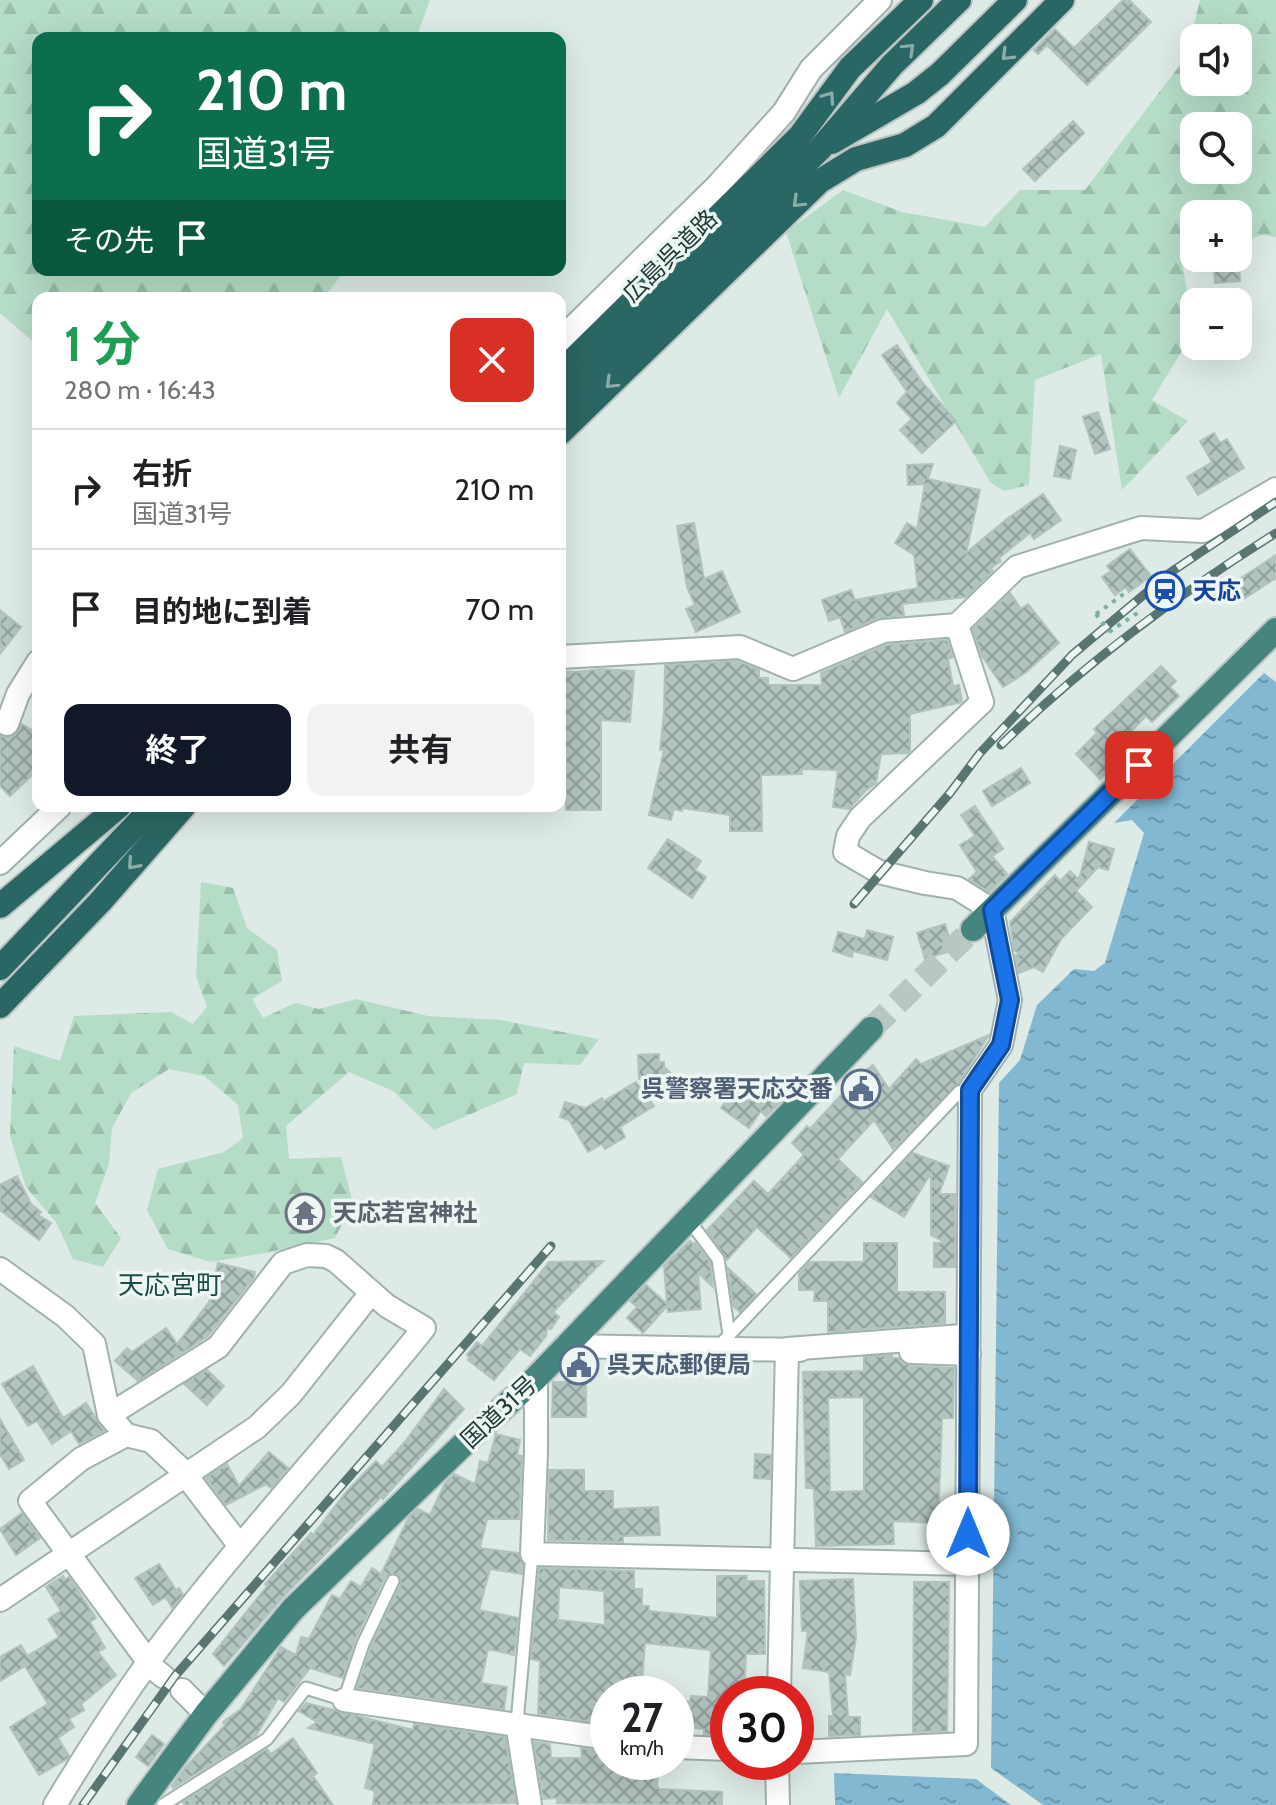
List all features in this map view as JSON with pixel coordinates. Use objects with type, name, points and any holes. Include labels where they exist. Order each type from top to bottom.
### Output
[{"type":"highway","points":[[566,367],[800,136],[850,68],[921,0]]},
{"type":"highway","name":"広島呉道路","points":[[566,397],[820,149],[892,65],[959,0]]},
{"type":"highway","name":"広島呉道路","points":[[820,149],[916,93],[940,74],[1015,0]]},
{"type":"highway","points":[[566,427],[820,181],[856,159],[905,145],[936,126],[1062,0]]},
{"type":"highway","points":[[973,929],[1276,630]]},
{"type":"highway","points":[[0,906],[112,812]]},
{"type":"highway","points":[[0,968],[148,812]]},
{"type":"highway","points":[[0,1006],[100,902],[179,812]]},
{"type":"highway","name":"国道31号","points":[[139,1805],[206,1714],[293,1609],[536,1378],[871,1029]]},
{"type":"street","points":[[566,334],[718,185],[784,112],[811,69],[880,0]]},
{"type":"street","points":[[566,657],[740,647],[793,669],[883,631],[957,625],[1017,567],[1141,528],[1203,531],[1276,489]]},
{"type":"street","points":[[814,1751],[966,1744],[966,1345],[970,1090],[1001,1045],[1010,1000],[992,910],[957,888],[879,872],[845,852],[848,836],[860,818],[982,702],[957,625]]},
{"type":"street","points":[[7,724],[18,694],[32,672]]},
{"type":"street","points":[[0,863],[54,812]]},
{"type":"street","points":[[55,1805],[165,1676],[240,1546],[424,1328],[387,1306],[336,1261],[326,1256],[307,1255],[283,1263],[218,1347],[109,1415]]},
{"type":"street","points":[[2,1274],[65,1316],[94,1344],[109,1415],[126,1435],[151,1441],[186,1476],[240,1546]]},
{"type":"street","points":[[0,1600],[257,1427],[280,1407],[371,1293]]},
{"type":"street","points":[[565,1346],[723,1342],[787,1349],[966,1345]]},
{"type":"street","points":[[780,1676],[787,1349]]},
{"type":"street","points":[[536,1378],[532,1554],[968,1564]]},
{"type":"street","points":[[126,1435],[81,1459],[30,1501],[165,1676],[206,1714]]},
{"type":"street","points":[[344,1700],[590,1735]]},
{"type":"street","points":[[517,1723],[530,1805]]},
{"type":"street","points":[[777,1780],[778,1805]]},
{"type":"lane","points":[[723,1342],[959,1092],[970,1090]]},
{"type":"lane","points":[[688,1219],[718,1259],[723,1342]]},
{"type":"lane","points":[[517,1723],[532,1554]]},
{"type":"lane","points":[[163,1805],[267,1739],[306,1688],[344,1700],[363,1644],[393,1581]]},
{"type":"path","points":[[1128,591],[1096,614],[1109,632],[1142,610]]},
{"type":"green space","points":[[0,0],[430,0],[418,32],[32,32],[32,276],[340,276],[328,292],[32,292],[32,341],[0,313]]},
{"type":"green space","points":[[1200,0],[1276,0],[1276,237],[1263,235],[1252,239],[1252,200],[1180,200],[1180,272],[1184,272],[1187,288],[1180,288],[1180,354],[1152,400],[1188,421],[1122,490],[1101,354],[1035,380],[1029,485],[1004,491],[991,483],[887,309],[839,398],[786,232],[843,190],[902,212],[985,227],[1020,190],[1085,190],[1180,65],[1180,96],[1252,96],[1252,24],[1194,24]]},
{"type":"green space","points":[[201,882],[233,888],[247,928],[277,950],[282,981],[252,999],[263,1018],[295,1003],[319,1009],[356,999],[428,1016],[500,1020],[599,1039],[580,1065],[524,1063],[517,1094],[434,1130],[393,1091],[349,1072],[286,1126],[289,1159],[341,1157],[353,1203],[335,1238],[211,1262],[168,1249],[147,1210],[158,1169],[224,1152],[243,1138],[238,1105],[204,1076],[169,1069],[131,1093],[112,1128],[109,1164],[95,1203],[121,1238],[103,1267],[73,1259],[56,1222],[26,1187],[10,1136],[14,1046],[60,1061],[74,1016],[171,1012],[193,1024],[207,1007],[196,976]]},
{"type":"water","points":[[1264,673],[1276,682],[1276,1805],[1043,1805],[991,1768],[999,1083],[1020,1060],[1037,1005],[1074,969],[1094,971],[1105,963],[1144,833],[1132,820],[1114,823]]},
{"type":"water","points":[[834,1773],[976,1779],[1011,1805],[835,1805]]},
{"type":"building","points":[[1123,0],[1129,0],[1151,22],[1087,85],[1047,45],[1038,54],[1034,50],[1055,29],[1074,48]]},
{"type":"building","points":[[1073,121],[1084,133],[1035,181],[1023,169]]},
{"type":"building","points":[[1214,272],[1239,272],[1240,281],[1215,283]]},
{"type":"building","points":[[897,345],[922,382],[956,421],[922,453],[900,430],[912,419],[897,403],[907,392],[882,355]]},
{"type":"building","points":[[1098,412],[1110,449],[1095,454],[1083,417]]},
{"type":"building","points":[[1214,433],[1220,443],[1227,439],[1244,468],[1198,495],[1187,477],[1212,462],[1200,441]]},
{"type":"building","points":[[1060,446],[1076,450],[1070,479],[1054,476]]},
{"type":"building","points":[[933,464],[928,479],[980,490],[966,553],[1043,494],[1061,520],[1034,539],[1030,533],[999,558],[1001,561],[991,568],[993,571],[966,597],[902,604],[904,615],[878,618],[845,632],[840,617],[829,621],[822,600],[851,590],[855,600],[918,588],[914,555],[895,543],[907,523],[917,529],[925,484],[908,485],[907,465]]},
{"type":"building","points":[[694,523],[704,579],[722,571],[740,612],[696,632],[686,609],[695,605],[687,587],[677,526]]},
{"type":"building","points":[[1130,549],[1151,576],[1129,592],[1126,587],[1115,595],[1102,577],[1111,571],[1107,566]]},
{"type":"building","points":[[1276,555],[1276,578],[1245,598],[1235,582]]},
{"type":"building","points":[[1010,593],[1021,609],[1028,604],[1059,643],[1025,673],[1003,687],[982,656],[973,629]]},
{"type":"building","points":[[0,610],[21,627],[0,654]]},
{"type":"building","points":[[947,640],[953,657],[948,659],[953,686],[959,685],[962,702],[910,714],[910,751],[881,754],[876,783],[849,809],[833,807],[838,770],[801,769],[802,774],[761,775],[762,831],[730,831],[730,815],[682,808],[682,811],[674,809],[671,820],[649,815],[664,750],[660,750],[665,665],[738,661],[759,670],[759,678],[768,678],[768,685],[822,685],[821,673],[886,645]]},
{"type":"building","points":[[1161,666],[1176,681],[1170,687],[1179,696],[1152,722],[1146,716],[1110,753],[1118,761],[1100,779],[1076,754],[1097,733],[1094,729]]},
{"type":"building","points":[[601,669],[634,671],[630,722],[601,720],[601,810],[566,810],[566,671]]},
{"type":"building","points":[[22,724],[32,730],[32,775],[10,796],[0,786],[0,736],[9,738]]},
{"type":"building","points":[[1021,768],[1030,783],[992,806],[983,791]]},
{"type":"building","points":[[975,806],[1003,849],[992,856],[1007,874],[989,892],[969,879],[977,872],[960,845],[975,836],[961,815]]},
{"type":"building","points":[[668,839],[701,861],[695,870],[706,877],[692,898],[648,868]]},
{"type":"building","points":[[1089,842],[1114,849],[1108,870],[1098,867],[1076,891],[1092,907],[1061,939],[1043,972],[1034,967],[1019,973],[1015,955],[1020,954],[1014,950],[1010,922],[1055,875],[1060,881],[1070,871],[1079,879]]},
{"type":"building","points":[[945,924],[953,950],[925,959],[917,933]]},
{"type":"building","points":[[867,930],[893,937],[887,960],[853,951],[852,957],[833,951],[838,932],[865,939]]},
{"type":"building","points":[[989,1035],[958,1084],[893,1149],[874,1120],[838,1159],[862,1182],[791,1258],[757,1227],[727,1260],[707,1230],[754,1181],[768,1194],[804,1155],[792,1143],[807,1126],[810,1129],[852,1080],[873,1065],[889,1089],[916,1059],[921,1064]]},
{"type":"building","points":[[659,1054],[659,1062],[664,1062],[664,1067],[675,1077],[639,1079],[638,1055]]},
{"type":"building","points":[[773,1075],[781,1081],[772,1094],[780,1102],[766,1116],[761,1111],[749,1128],[721,1108],[734,1089],[749,1101]]},
{"type":"building","points":[[636,1082],[654,1106],[620,1127],[625,1137],[605,1149],[602,1144],[588,1152],[569,1120],[560,1117],[565,1102],[585,1108]]},
{"type":"building","points":[[913,1153],[949,1166],[939,1194],[955,1194],[955,1267],[934,1267],[934,1243],[946,1243],[931,1235],[931,1173],[904,1217],[871,1197]]},
{"type":"building","points":[[17,1176],[31,1204],[41,1212],[38,1215],[51,1223],[39,1240],[0,1210],[0,1185]]},
{"type":"building","points":[[690,1241],[710,1262],[713,1287],[698,1273],[701,1309],[668,1312],[667,1306],[643,1333],[627,1318],[637,1307],[630,1301],[646,1285],[667,1304],[664,1266]]},
{"type":"building","points":[[864,1243],[897,1243],[897,1292],[945,1292],[945,1323],[828,1332],[828,1301],[814,1301],[815,1290],[799,1290],[799,1274],[810,1262],[864,1262]]},
{"type":"building","points":[[603,1261],[553,1312],[559,1317],[551,1329],[547,1328],[546,1336],[530,1356],[520,1349],[494,1380],[468,1360],[467,1355],[477,1342],[482,1346],[549,1262]]},
{"type":"building","points":[[218,1263],[255,1272],[254,1277],[208,1336],[138,1381],[115,1361],[127,1348],[132,1352],[166,1328],[177,1344],[209,1302]]},
{"type":"building","points":[[728,1268],[756,1294],[740,1312],[733,1306]]},
{"type":"building","points":[[892,1355],[892,1358],[899,1358],[910,1366],[954,1368],[953,1418],[942,1418],[938,1523],[893,1521],[894,1544],[816,1546],[814,1488],[806,1488],[803,1372],[864,1371],[864,1357]],"holes":[[[864,1397],[864,1491],[830,1492],[828,1398]]]},
{"type":"building","points":[[33,1366],[63,1418],[86,1403],[104,1431],[79,1444],[71,1431],[52,1444],[37,1421],[28,1426],[2,1384]]},
{"type":"building","points":[[207,1370],[224,1386],[207,1405],[184,1384]]},
{"type":"building","points":[[553,1382],[586,1382],[586,1417],[552,1417]]},
{"type":"building","points":[[444,1389],[464,1409],[383,1499],[381,1497],[281,1599],[224,1666],[213,1654],[267,1586],[265,1584],[311,1533],[313,1535],[347,1491],[376,1461],[382,1467]]},
{"type":"building","points":[[0,1419],[24,1460],[9,1469],[0,1454]]},
{"type":"building","points":[[496,1434],[520,1440],[517,1455],[522,1456],[519,1519],[487,1519],[480,1548],[518,1553],[523,1564],[522,1574],[490,1569],[479,1610],[518,1618],[514,1655],[488,1649],[481,1683],[507,1687],[504,1709],[357,1688],[371,1647],[401,1584],[399,1576],[392,1573],[385,1577],[355,1640],[343,1678],[310,1668],[284,1702],[278,1698],[256,1736],[173,1788],[186,1767],[225,1725],[223,1722],[241,1709],[281,1647],[296,1655],[301,1637],[309,1639],[332,1595],[340,1599],[351,1581],[361,1587],[372,1568],[381,1574],[409,1517],[418,1509],[430,1515],[445,1483],[454,1474],[475,1484],[480,1461],[488,1463]]},
{"type":"building","points":[[269,1452],[288,1468],[271,1488],[266,1484],[226,1505],[206,1478],[227,1464],[239,1486]]},
{"type":"building","points":[[755,1454],[771,1455],[770,1479],[754,1478]]},
{"type":"building","points":[[549,1470],[584,1470],[584,1491],[613,1491],[613,1509],[658,1507],[660,1535],[623,1536],[623,1542],[548,1540]]},
{"type":"building","points":[[22,1513],[40,1538],[16,1555],[0,1529]]},
{"type":"building","points":[[159,1564],[176,1590],[179,1588],[183,1595],[172,1608],[166,1597],[153,1605],[135,1578]]},
{"type":"building","points":[[539,1568],[634,1571],[634,1589],[642,1589],[642,1606],[649,1606],[649,1611],[717,1618],[717,1576],[747,1576],[746,1581],[764,1581],[765,1654],[746,1654],[745,1676],[710,1676],[710,1734],[704,1734],[704,1729],[694,1728],[694,1696],[708,1697],[711,1650],[645,1643],[642,1676],[590,1676],[590,1722],[538,1714],[540,1661],[531,1659]],"holes":[[[559,1587],[604,1591],[605,1625],[558,1620]]]},
{"type":"building","points":[[63,1576],[65,1580],[69,1577],[96,1618],[90,1622],[105,1648],[98,1652],[116,1675],[81,1704],[84,1710],[69,1719],[74,1727],[58,1738],[69,1756],[67,1759],[39,1775],[10,1727],[48,1704],[25,1666],[0,1681],[0,1657],[21,1645],[27,1656],[59,1637],[48,1619],[61,1611],[46,1587]]},
{"type":"building","points":[[853,1579],[856,1638],[850,1675],[845,1674],[848,1717],[860,1717],[860,1735],[829,1736],[829,1716],[833,1716],[829,1672],[803,1668],[808,1631],[802,1631],[800,1581]]},
{"type":"building","points":[[914,1582],[949,1582],[947,1731],[913,1732]]},
{"type":"building","points":[[306,1703],[413,1730],[414,1724],[505,1737],[516,1803],[373,1805],[375,1791],[365,1788],[375,1744],[308,1728],[317,1722],[299,1711]]},
{"type":"building","points":[[152,1735],[164,1744],[148,1766],[136,1757]]},
{"type":"building","points":[[293,1738],[317,1773],[313,1776],[333,1805],[185,1805],[183,1802],[267,1749],[271,1754]]},
{"type":"building","points":[[534,1742],[550,1744],[551,1758],[582,1758],[581,1748],[590,1750],[590,1780],[658,1780],[659,1789],[722,1792],[722,1805],[557,1803],[557,1798],[543,1799]]},
{"type":"tunnel","points":[[871,1029],[973,929]]},
{"type":"railway","points":[[854,904],[950,793],[980,753],[1072,655],[1171,572],[1276,502]]},
{"type":"railway","points":[[1001,745],[1099,658],[1203,581],[1276,533]]},
{"type":"railway","points":[[83,1805],[175,1676],[551,1246]]},
{"type":"place","name":"天応","points":[[1165,591]]},
{"type":"place","name":"呉警察署天応交番","points":[[861,1089]]},
{"type":"place","name":"天応若宮神社","points":[[305,1213]]},
{"type":"place","name":"呉天応郵便局","points":[[579,1365]]},
{"type":"district","name":"天応宮町","points":[[170,1285]]},
{"type":"route","points":[[968,1534],[970,1090],[1001,1045],[1010,1000],[992,910],[1139,765]]}]
